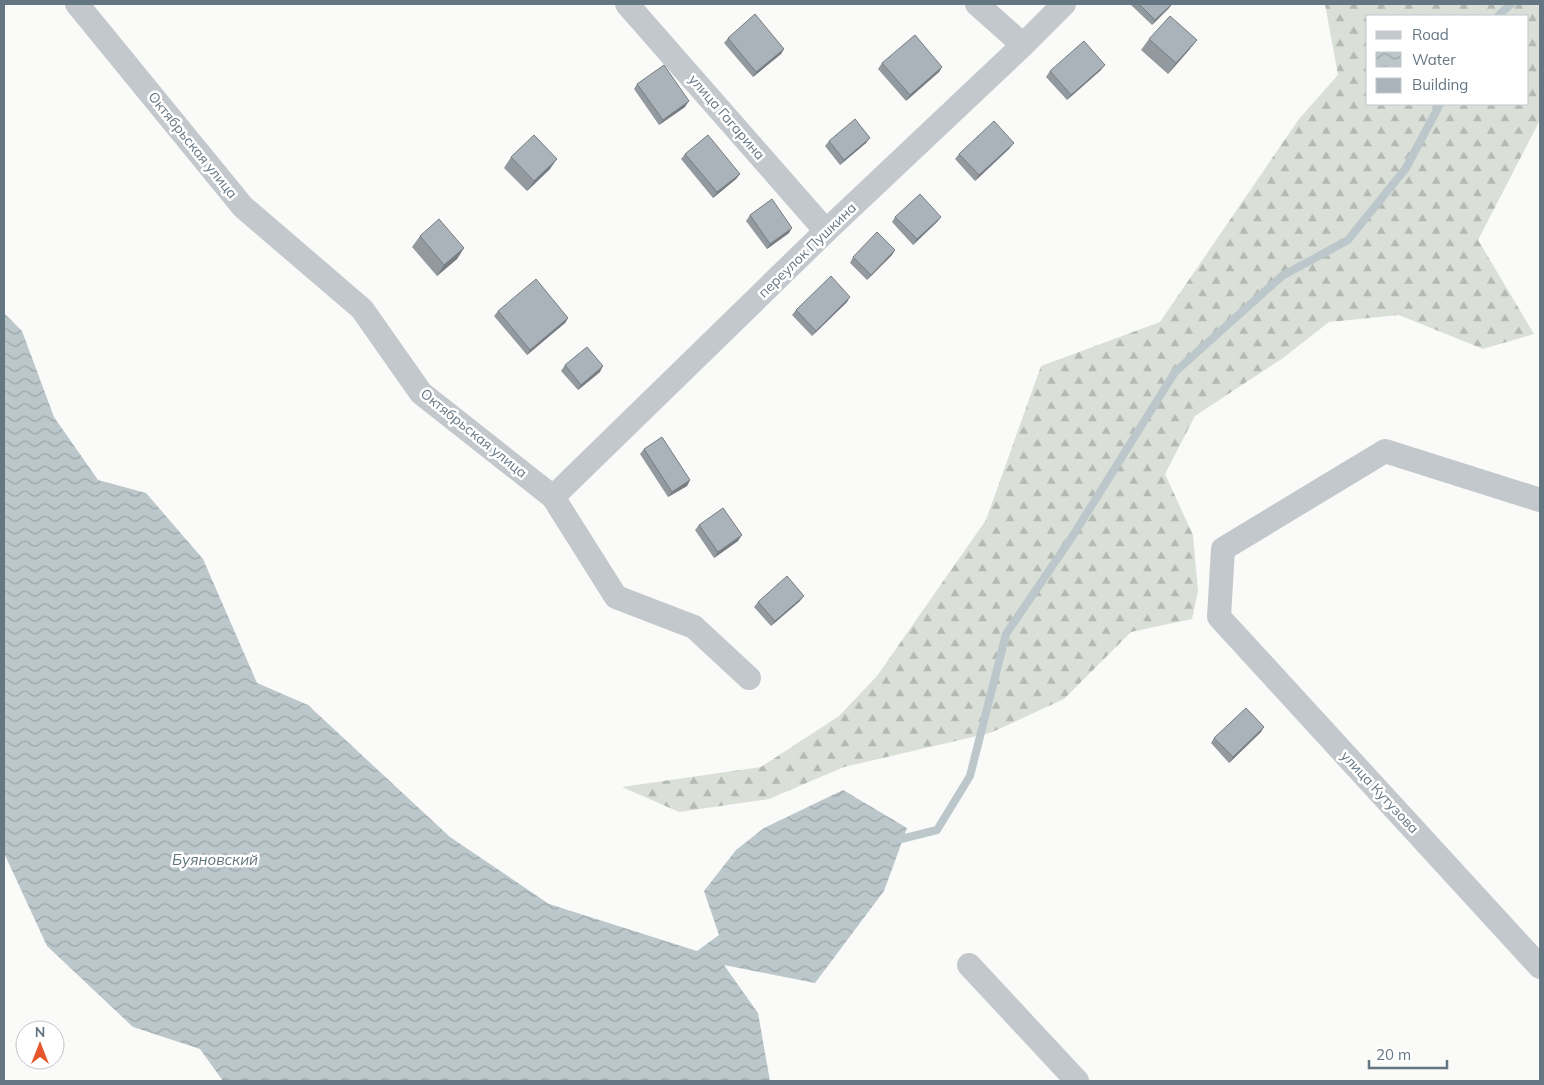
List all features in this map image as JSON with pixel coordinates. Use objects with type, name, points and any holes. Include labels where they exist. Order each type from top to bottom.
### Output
[{"type":"street","name":"Октябрьская улица","points":[[77,4],[243,206],[362,309],[422,393],[553,498],[616,596],[694,627],[749,678]]},
{"type":"street","name":"улица Гагарина","points":[[627,4],[826,231]]},
{"type":"street","points":[[977,4],[1023,45]]},
{"type":"street","name":"переулок Пушкина","points":[[553,498],[826,231],[1064,4]]},
{"type":"street","name":"улица Кутузова","points":[[1540,500],[1385,451],[1223,548],[1219,617],[1540,967]]},
{"type":"street","points":[[969,965],[1077,1081]]},
{"type":"green space","points":[[1325,4],[1540,4],[1540,120],[1478,240],[1534,334],[1483,349],[1399,315],[1329,322],[1283,358],[1195,416],[1165,474],[1193,535],[1198,591],[1192,619],[1131,632],[1064,699],[990,733],[844,767],[769,799],[679,812],[622,787],[761,767],[839,716],[877,676],[986,520],[1041,366],[1160,322],[1299,119],[1338,75]]},
{"type":"water","name":"Буяновский","points":[[4,313],[22,331],[54,417],[98,480],[146,493],[203,559],[257,683],[308,705],[450,837],[549,904],[697,951],[719,935],[704,891],[736,850],[764,828],[843,790],[907,828],[884,891],[815,983],[724,965],[758,1013],[770,1081],[223,1081],[200,1049],[133,1027],[47,946],[4,853]]},
{"type":"building","points":[[1139,4],[1172,4],[1155,20]]},
{"type":"building","points":[[755,14],[784,49],[756,72],[728,38]]},
{"type":"building","points":[[1170,16],[1197,40],[1176,63],[1149,39]]},
{"type":"building","points":[[915,35],[942,67],[910,95],[882,63]]},
{"type":"building","points":[[1084,41],[1105,65],[1071,95],[1050,71]]},
{"type":"building","points":[[664,65],[689,101],[663,120],[637,84]]},
{"type":"building","points":[[855,119],[870,138],[844,160],[829,141]]},
{"type":"building","points":[[994,121],[1014,143],[979,175],[959,154]]},
{"type":"building","points":[[534,135],[557,159],[534,181],[511,157]]},
{"type":"building","points":[[708,135],[740,174],[717,192],[685,154]]},
{"type":"building","points":[[920,194],[941,217],[917,239],[895,217]]},
{"type":"building","points":[[772,199],[792,228],[770,244],[750,215]]},
{"type":"building","points":[[439,219],[464,248],[444,265],[420,236]]},
{"type":"building","points":[[877,232],[895,250],[871,275],[853,257]]},
{"type":"building","points":[[831,276],[850,297],[816,331],[796,310]]},
{"type":"building","points":[[536,279],[568,318],[530,350],[498,311]]},
{"type":"building","points":[[587,347],[603,366],[581,385],[565,365]]},
{"type":"building","points":[[662,437],[690,480],[672,492],[644,449]]},
{"type":"building","points":[[723,508],[742,535],[718,552],[699,525]]},
{"type":"building","points":[[787,576],[804,596],[775,621],[758,602]]},
{"type":"building","points":[[1246,708],[1264,727],[1233,757],[1214,738]]},
{"type":"waterway","points":[[1499,15],[1511,4]]},
{"type":"waterway","points":[[893,841],[937,830],[970,776],[1006,634],[1072,537],[1175,372],[1282,276],[1348,240],[1406,168],[1439,105]]}]
